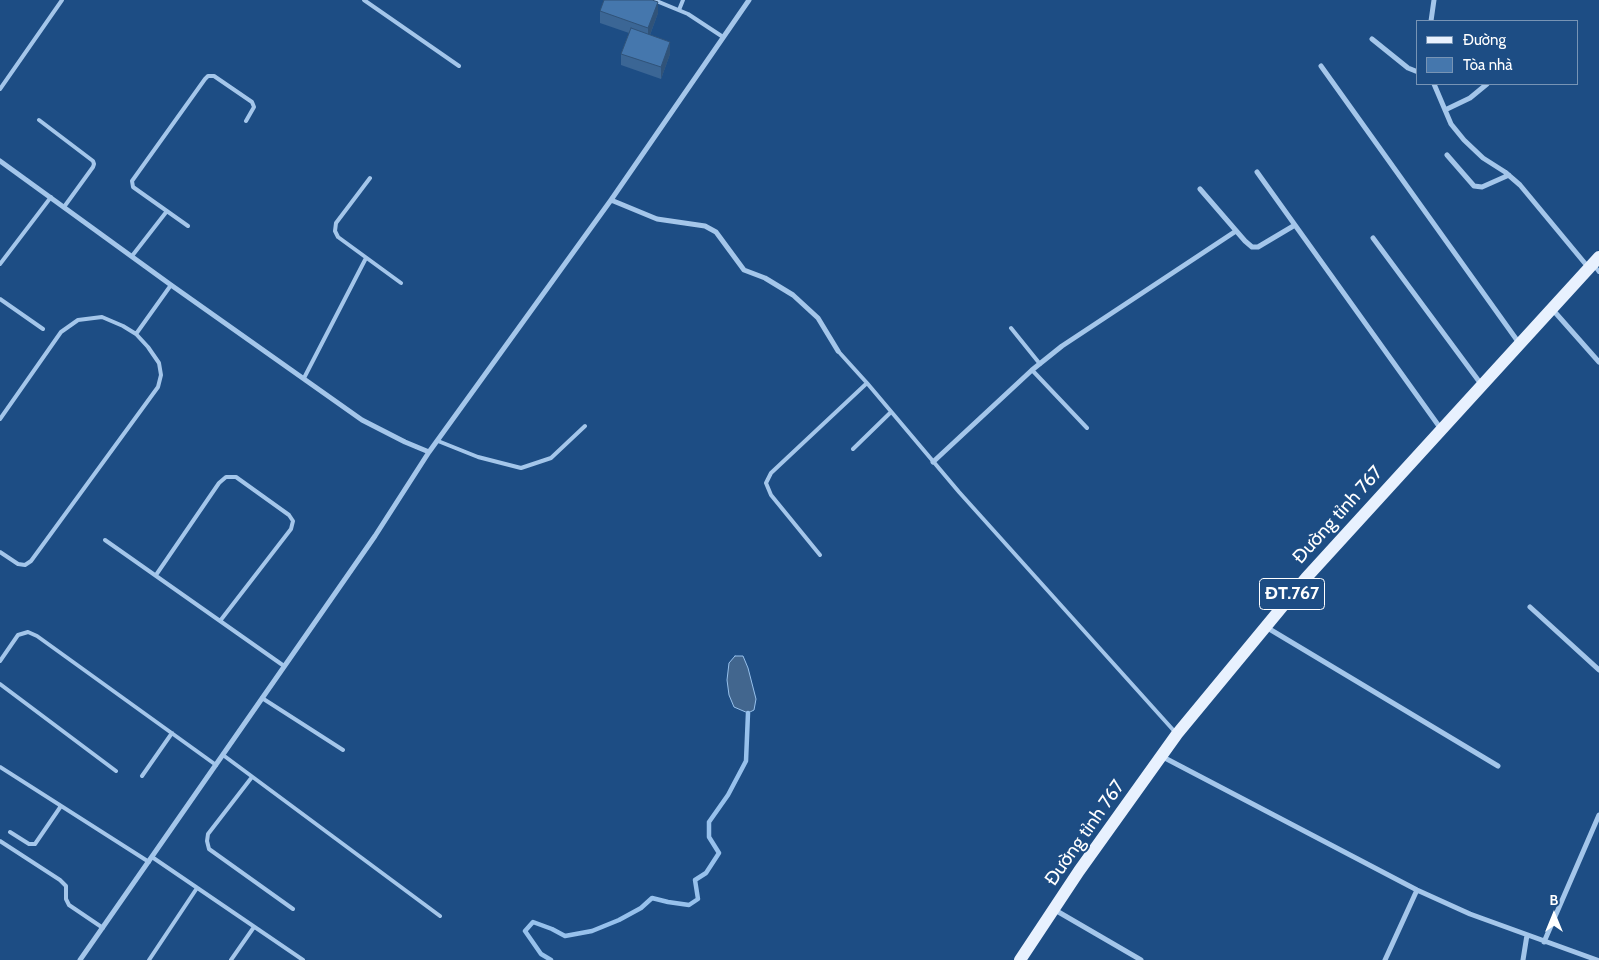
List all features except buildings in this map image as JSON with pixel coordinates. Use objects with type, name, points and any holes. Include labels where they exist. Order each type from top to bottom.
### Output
[{"type":"main road","name":"Đường tỉnh 767","points":[[1020,960],[1079,871],[1177,734],[1265,627],[1306,578],[1551,308],[1595,265]]},
{"type":"street","points":[[80,960],[375,536],[428,452],[611,200],[748,0]]},
{"type":"street","points":[[1431,20],[1434,0]]},
{"type":"street","points":[[1372,39],[1408,68],[1416,71]]},
{"type":"street","points":[[1321,66],[1519,344]]},
{"type":"street","points":[[1434,85],[1451,124],[1464,140],[1483,158],[1509,175],[1520,185],[1595,265]]},
{"type":"street","points":[[1445,110],[1470,98],[1486,85]]},
{"type":"street","points":[[1447,155],[1474,186],[1482,187],[1509,175]]},
{"type":"street","points":[[0,161],[362,420],[428,452]]},
{"type":"street","points":[[1257,172],[1442,429]]},
{"type":"street","points":[[1200,189],[1252,247],[1258,247],[1295,225]]},
{"type":"street","points":[[611,200],[657,218],[704,226],[716,232],[744,270],[764,278],[793,295],[818,318],[838,351]]},
{"type":"street","points":[[933,462],[1032,370],[1062,346],[1236,231]]},
{"type":"street","points":[[1373,238],[1481,385]]},
{"type":"street","points":[[1551,308],[1599,362]]},
{"type":"street","points":[[1530,607],[1599,670]]},
{"type":"street","points":[[1265,627],[1498,766]]},
{"type":"street","points":[[1161,756],[1417,890],[1470,914],[1597,960]]},
{"type":"street","points":[[1544,942],[1599,815]]},
{"type":"street","points":[[1385,960],[1417,890]]},
{"type":"street","points":[[1055,909],[1141,960]]},
{"type":"street","points":[[1523,960],[1526,935]]},
{"type":"lane","points":[[0,90],[62,0]]},
{"type":"lane","points":[[364,0],[459,66]]},
{"type":"lane","points":[[654,0],[679,10],[724,37]]},
{"type":"lane","points":[[679,10],[683,0]]},
{"type":"lane","points":[[188,226],[133,187],[132,181],[208,76],[214,76],[252,102],[254,107],[246,121]]},
{"type":"lane","points":[[39,120],[93,161],[94,164],[64,207]]},
{"type":"lane","points":[[370,178],[336,223],[335,231],[338,237],[401,283]]},
{"type":"lane","points":[[0,264],[51,197]]},
{"type":"lane","points":[[132,256],[167,211]]},
{"type":"lane","points":[[304,378],[366,258]]},
{"type":"lane","points":[[136,334],[171,285]]},
{"type":"lane","points":[[0,299],[43,329]]},
{"type":"lane","points":[[0,419],[60,332],[78,320],[102,317],[123,326],[136,334],[159,363],[161,375],[158,387],[31,562],[25,565],[18,564],[0,552]]},
{"type":"lane","points":[[1011,328],[1040,364]]},
{"type":"lane","points":[[838,351],[867,382],[933,462],[1177,734]]},
{"type":"lane","points":[[1032,370],[1087,428]]},
{"type":"lane","points":[[820,555],[771,495],[766,483],[771,473],[867,382]]},
{"type":"lane","points":[[853,449],[891,412]]},
{"type":"lane","points":[[438,440],[478,457],[521,468],[551,458],[586,426]]},
{"type":"lane","points":[[156,576],[219,483],[226,477],[236,477],[289,515],[292,521],[291,529],[220,621]]},
{"type":"lane","points":[[106,540],[284,666]]},
{"type":"lane","points":[[0,661],[18,635],[28,632],[38,636],[216,765]]},
{"type":"lane","points":[[0,684],[116,771]]},
{"type":"lane","points":[[262,698],[343,750]]},
{"type":"lane","points":[[142,776],[172,733]]},
{"type":"lane","points":[[223,755],[440,916]]},
{"type":"lane","points":[[0,766],[61,806],[197,888],[303,960]]},
{"type":"lane","points":[[252,777],[208,834],[209,849],[292,909]]},
{"type":"lane","points":[[10,832],[29,844],[35,844],[61,806]]},
{"type":"lane","points":[[0,841],[60,880],[66,886],[66,899],[69,905],[103,928]]},
{"type":"lane","points":[[149,960],[197,888]]},
{"type":"lane","points":[[231,960],[254,927]]},
{"type":"water","points":[[735,656],[743,656],[756,699],[754,710],[748,713],[734,707],[729,695],[727,680],[729,663]]},
{"type":"waterway","points":[[551,960],[541,954],[525,931],[533,922],[565,936],[592,931],[619,920],[641,908],[652,898],[689,905],[698,899],[695,880],[706,873],[719,853],[709,837],[709,822],[728,795],[746,761],[748,713]]}]
